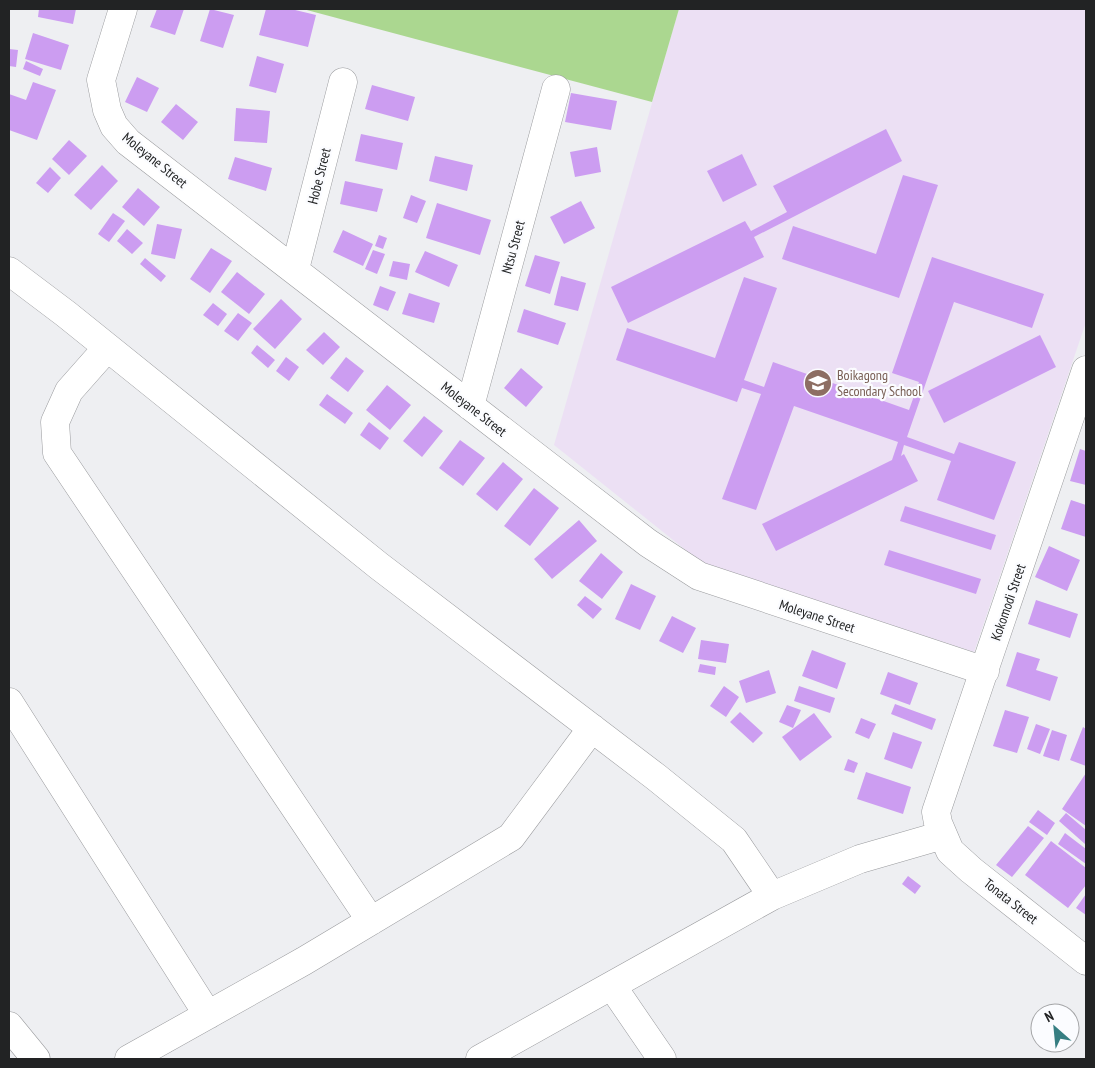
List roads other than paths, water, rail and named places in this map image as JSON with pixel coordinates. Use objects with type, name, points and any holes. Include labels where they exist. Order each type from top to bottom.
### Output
[{"type":"street","name":"Moleyane Street","points":[[123,9],[101,80],[107,110],[114,126],[128,142],[648,543],[698,576],[985,671]]},
{"type":"street","name":"Hobe Street","points":[[295,270],[343,82]]},
{"type":"street","name":"Ntsu Street","points":[[470,406],[556,89]]},
{"type":"street","points":[[9,271],[379,566],[592,728],[734,840],[772,896]]},
{"type":"street","points":[[107,348],[69,391],[55,422],[58,453],[371,921]]},
{"type":"street","name":"Kokomodi Street","points":[[942,835],[936,812],[1086,370]]},
{"type":"street","points":[[9,702],[208,1015]]},
{"type":"street","points":[[129,1059],[371,921],[511,837],[592,728]]},
{"type":"street","points":[[480,1059],[772,896],[860,859],[942,835]]},
{"type":"street","name":"Tonata Street","points":[[942,835],[950,851],[971,870],[1086,962]]},
{"type":"street","points":[[612,986],[662,1059]]},
{"type":"street","points":[[9,1026],[36,1059]]},
{"type":"place","name":"Boikagong Secondary School","points":[[818,383]]}]
